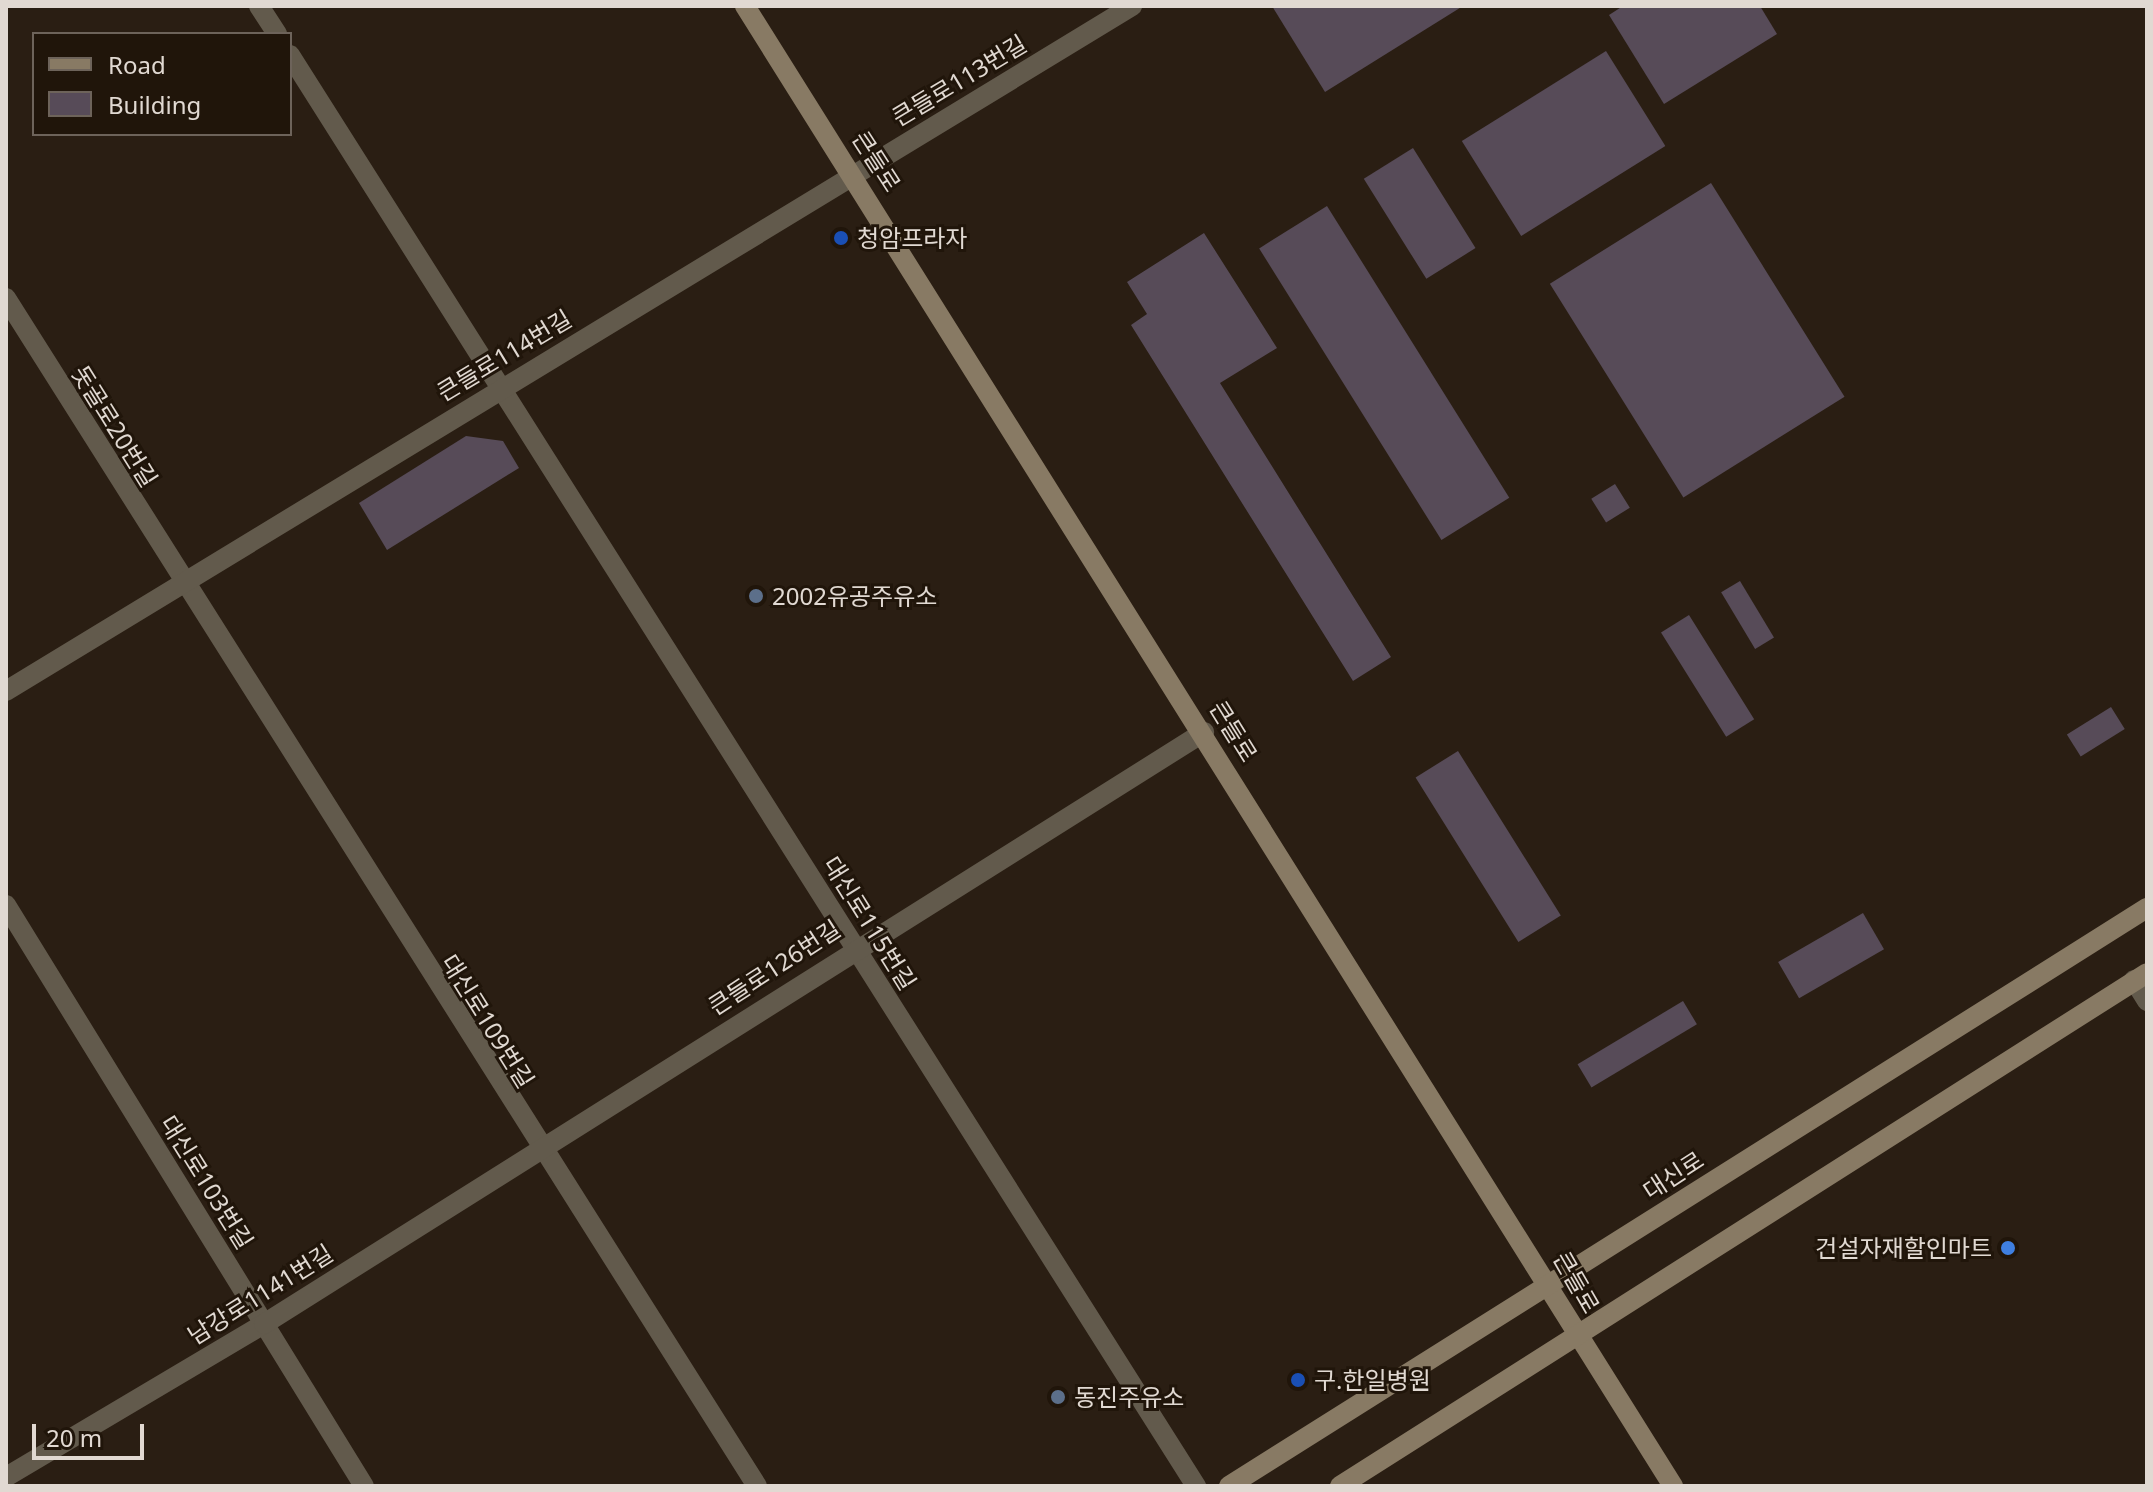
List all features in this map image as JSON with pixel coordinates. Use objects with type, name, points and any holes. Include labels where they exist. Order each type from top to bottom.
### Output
[{"type":"street","points":[[259,6],[276,32]]},
{"type":"street","name":"큰들로","points":[[745,6],[855,174],[1673,1486]]},
{"type":"street","name":"큰들로113번길","points":[[855,174],[1132,6]]},
{"type":"street","name":"대신로115번길","points":[[292,58],[1196,1486]]},
{"type":"street","name":"큰들로114번길","points":[[6,691],[180,581],[855,174]]},
{"type":"street","name":"돗골로20번길","points":[[6,298],[180,581]]},
{"type":"street","name":"대신로109번길","points":[[180,581],[538,1150],[757,1486]]},
{"type":"street","name":"큰들로126번길","points":[[538,1150],[854,947],[1204,732]]},
{"type":"street","name":"대신로103번길","points":[[6,905],[364,1486]]},
{"type":"street","name":"대신로","points":[[1229,1486],[2147,908]]},
{"type":"street","points":[[1340,1486],[2141,976],[2147,1001]]},
{"type":"street","name":"남강로1141번길","points":[[6,1477],[264,1324],[538,1150]]},
{"type":"building","points":[[1272,6],[1463,6],[1325,92]]},
{"type":"building","points":[[1623,6],[1760,6],[1777,34],[1664,104],[1609,15]]},
{"type":"building","points":[[1606,51],[1665,146],[1521,236],[1462,141]]},
{"type":"building","points":[[1413,148],[1476,248],[1426,279],[1364,179]]},
{"type":"building","points":[[1711,183],[1845,397],[1683,497],[1550,284]]},
{"type":"building","points":[[1327,206],[1509,498],[1441,540],[1259,248]]},
{"type":"building","points":[[1204,233],[1277,348],[1220,383],[1391,657],[1353,681],[1131,325],[1147,314],[1127,282]]},
{"type":"building","points":[[466,436],[503,441],[519,468],[387,550],[359,503]]},
{"type":"building","points":[[1615,484],[1630,508],[1606,523],[1591,499]]},
{"type":"building","points":[[1740,581],[1774,638],[1755,649],[1721,592]]},
{"type":"building","points":[[1689,615],[1754,719],[1726,737],[1661,632]]},
{"type":"building","points":[[2111,707],[2125,729],[2081,757],[2067,735]]},
{"type":"building","points":[[1458,751],[1561,916],[1518,942],[1416,777]]},
{"type":"building","points":[[1863,913],[1884,949],[1799,998],[1778,962]]},
{"type":"building","points":[[1683,1001],[1697,1024],[1591,1087],[1578,1064]]},
{"type":"place","name":"청암프라자","points":[[841,238]]},
{"type":"place","name":"2002유공주유소","points":[[756,596]]},
{"type":"place","name":"건설자재할인마트","points":[[2008,1248]]},
{"type":"place","name":"구.한일병원","points":[[1298,1380]]},
{"type":"place","name":"동진주유소","points":[[1058,1397]]}]
